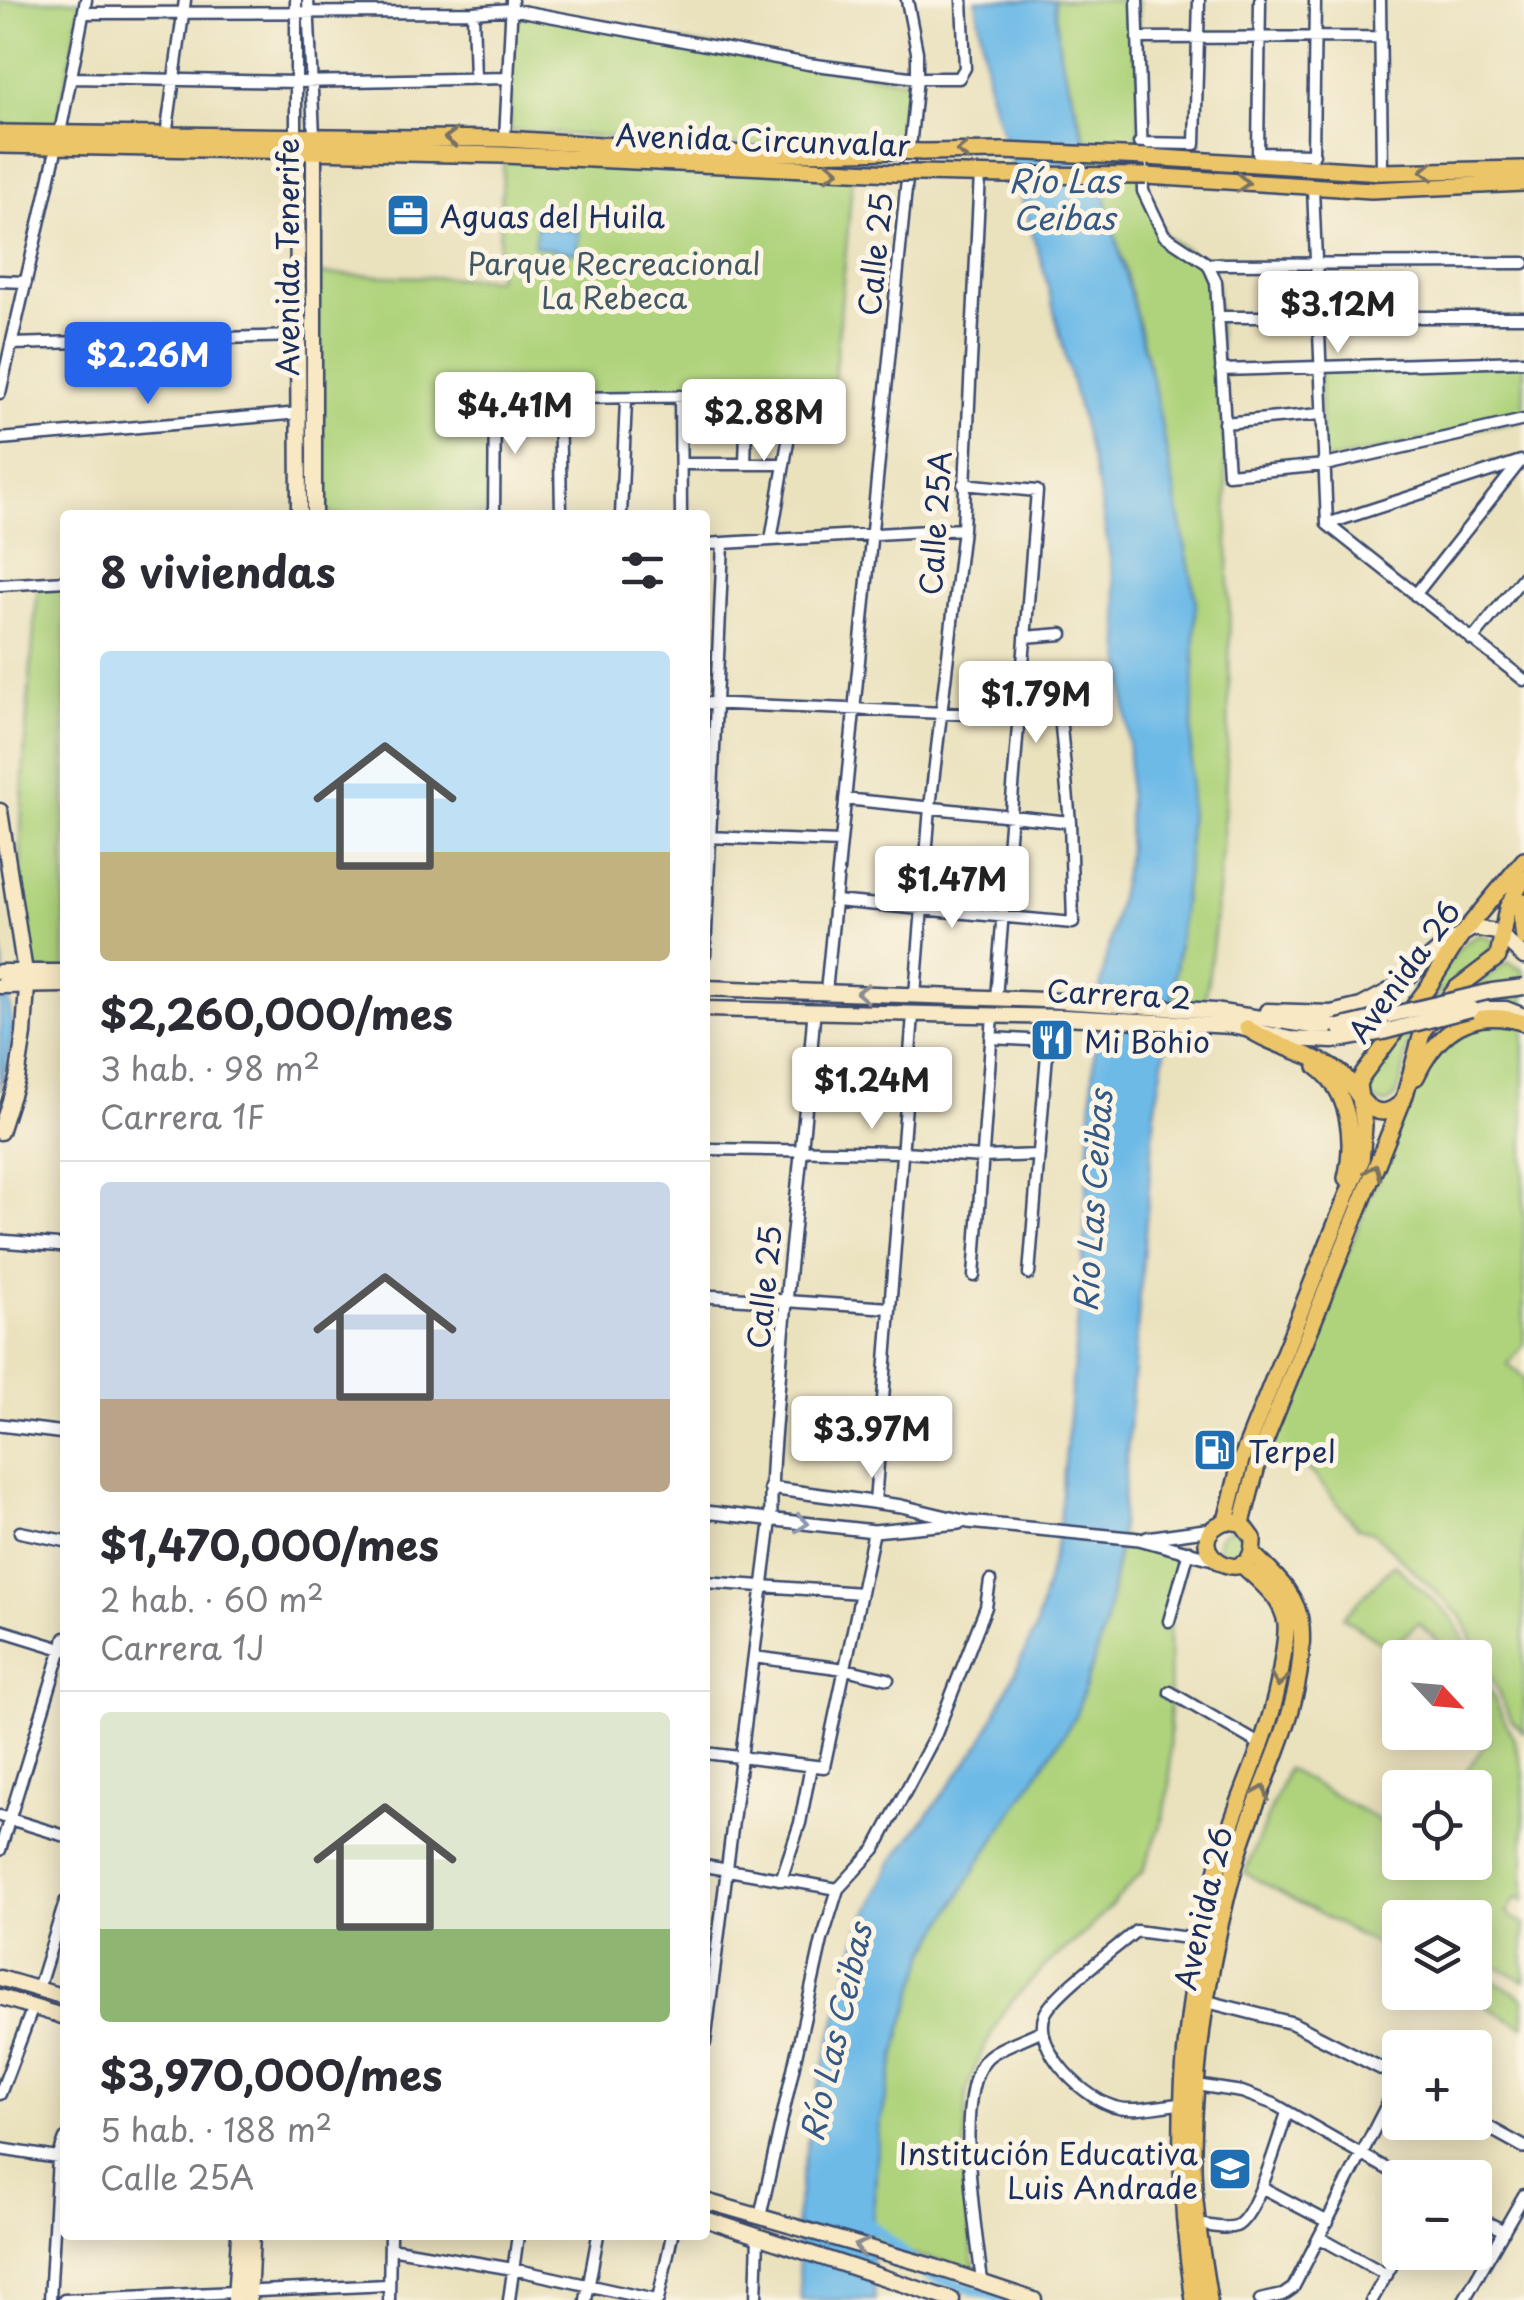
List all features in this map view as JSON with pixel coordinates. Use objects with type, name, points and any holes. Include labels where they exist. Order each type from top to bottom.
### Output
[{"type":"main road","name":"Avenida Circunvalar","points":[[0,133],[59,139],[305,143],[505,139],[746,154],[1143,150],[1313,161],[1382,172],[1524,169]]},
{"type":"main road","name":"Avenida Circunvalar","points":[[0,145],[166,136],[896,173],[1146,176],[1313,188],[1371,190],[1524,183]]},
{"type":"main road","name":"Avenida Tenerife","points":[[299,510],[298,336],[305,143]]},
{"type":"main road","name":"Avenida Tenerife","points":[[305,143],[314,510]]},
{"type":"main road","points":[[0,811],[24,1034],[17,1078],[0,1132]]},
{"type":"main road","name":"Avenida 26","points":[[1227,1525],[1241,1460],[1360,1162],[1364,1126],[1358,1084],[1465,930],[1524,860]]},
{"type":"main road","name":"Avenida 26","points":[[1212,1559],[1207,1544],[1227,1525],[1260,1451],[1401,1104],[1427,1022],[1457,988],[1498,957],[1508,908],[1524,878]]},
{"type":"main road","points":[[1524,902],[1524,938]]},
{"type":"main road","points":[[1524,957],[1490,928],[1465,930],[1398,986],[1361,1006],[1331,1013],[1256,1011],[1242,1023],[1266,1042],[1343,1075],[1375,1111],[1387,1111],[1401,1104],[1432,1050],[1460,1025],[1481,1016],[1524,1019]]},
{"type":"main road","points":[[0,986],[17,977],[60,973]]},
{"type":"main road","points":[[17,977],[60,984]]},
{"type":"main road","name":"Carrera 2","points":[[1336,1034],[1492,991],[1524,987]]},
{"type":"main road","name":"Carrera 2","points":[[710,988],[996,998],[1060,1012],[1313,1026],[1336,1034],[1370,1035],[1471,1009],[1506,1008],[1524,1019]]},
{"type":"main road","name":"Carrera 2","points":[[710,1009],[913,1015],[1214,1011],[1242,1023]]},
{"type":"main road","points":[[1292,1052],[1320,1068],[1332,1081],[1344,1106],[1350,1133],[1350,1165],[1326,1251]]},
{"type":"main road","name":"Avenida 26","points":[[1227,1525],[1253,1538],[1246,1558]]},
{"type":"main road","points":[[1212,1559],[1226,1566],[1246,1558]]},
{"type":"main road","name":"Avenida 26","points":[[1208,2300],[1196,2224],[1192,2151],[1202,1940],[1223,1848],[1275,1706],[1286,1625],[1279,1603],[1246,1558]]},
{"type":"main road","name":"Avenida 26","points":[[1194,2300],[1182,2227],[1180,2104],[1199,1999],[1238,1854],[1274,1765],[1290,1712],[1301,1637],[1301,1622],[1292,1597],[1246,1558]]},
{"type":"main road","points":[[0,1978],[60,1995]]},
{"type":"main road","points":[[0,1996],[60,2015]]},
{"type":"main road","points":[[710,2202],[1034,2300]]},
{"type":"main road","points":[[710,2221],[946,2299]]},
{"type":"main road","points":[[239,2240],[242,2296]]},
{"type":"main road","points":[[242,2296],[251,2240]]},
{"type":"street","name":"Calle 25","points":[[826,992],[917,78],[917,52],[906,0]]},
{"type":"street","points":[[0,393],[59,139],[85,6],[302,6],[473,12],[512,4],[808,64],[917,78],[959,78],[964,74],[962,0]]},
{"type":"street","points":[[1137,0],[1142,191],[1164,235],[1208,264],[1216,282],[1228,474],[1325,464],[1524,420]]},
{"type":"street","points":[[1143,150],[1195,144],[1199,0]]},
{"type":"street","points":[[1260,0],[1258,153],[1313,161],[1316,0]]},
{"type":"street","points":[[1380,0],[1382,172]]},
{"type":"street","points":[[505,139],[512,4]]},
{"type":"street","points":[[166,136],[184,6]]},
{"type":"street","name":"Avenida Tenerife","points":[[302,6],[312,82],[305,143]]},
{"type":"street","name":"Avenida Tenerife","points":[[302,6],[297,82],[305,143]]},
{"type":"street","points":[[473,12],[475,79]]},
{"type":"street","points":[[1137,38],[1380,37]]},
{"type":"street","points":[[72,78],[312,82],[508,78]]},
{"type":"street","name":"Calle 25A","points":[[915,995],[930,808],[963,529],[980,174]]},
{"type":"street","points":[[1313,188],[1326,524]]},
{"type":"street","points":[[1208,264],[1524,262]]},
{"type":"street","points":[[0,281],[26,282]]},
{"type":"street","points":[[1218,317],[1524,317]]},
{"type":"street","points":[[11,344],[298,336]]},
{"type":"street","points":[[1221,370],[1524,362]]},
{"type":"street","points":[[494,510],[495,399],[796,395],[771,540]]},
{"type":"street","points":[[680,396],[681,510]]},
{"type":"street","points":[[744,464],[747,396]]},
{"type":"street","points":[[559,398],[561,510]]},
{"type":"street","points":[[621,510],[626,400]]},
{"type":"street","points":[[0,439],[300,412]]},
{"type":"street","points":[[1224,422],[1320,414]]},
{"type":"street","points":[[1326,524],[1522,459]]},
{"type":"street","points":[[1415,595],[1522,459]]},
{"type":"street","points":[[681,464],[784,464]]},
{"type":"street","points":[[964,484],[1036,491],[996,998]]},
{"type":"street","points":[[1326,524],[1524,680]]},
{"type":"street","points":[[710,544],[963,529]]},
{"type":"street","points":[[723,543],[710,703],[1062,718]]},
{"type":"street","points":[[1472,640],[1524,576]]},
{"type":"street","points":[[0,585],[60,581]]},
{"type":"street","points":[[1025,637],[1062,634]]},
{"type":"street","points":[[835,900],[1073,922],[1070,822],[1057,684]]},
{"type":"street","points":[[845,799],[1070,822]]},
{"type":"street","points":[[710,837],[841,842]]},
{"type":"street","name":"Calle 25","points":[[710,1989],[771,1520],[770,1488],[785,1301],[814,1012]]},
{"type":"street","points":[[1028,1274],[1048,1042],[1060,1012]]},
{"type":"street","points":[[875,1502],[913,1015]]},
{"type":"street","points":[[974,1276],[992,1015]]},
{"type":"street","points":[[991,1038],[1048,1042]]},
{"type":"street","points":[[710,1150],[1039,1156]]},
{"type":"street","points":[[0,1241],[60,1246]]},
{"type":"street","points":[[710,1296],[890,1308]]},
{"type":"street","points":[[0,1425],[60,1432]]},
{"type":"street","points":[[770,1488],[901,1506],[968,1522],[1139,1539],[1212,1559]]},
{"type":"street","points":[[899,1531],[910,1520],[908,1511],[901,1506]]},
{"type":"street","points":[[710,1513],[874,1531],[968,1522]]},
{"type":"street","points":[[1139,1539],[1227,1525]]},
{"type":"street","points":[[710,1754],[824,1768],[874,1531]]},
{"type":"street","points":[[20,1532],[60,1541]]},
{"type":"street","points":[[1169,1621],[1190,1550]]},
{"type":"street","points":[[760,2217],[822,1940],[838,1889],[875,1849],[936,1734],[986,1608],[990,1582]]},
{"type":"street","points":[[710,1583],[861,1594]]},
{"type":"street","points":[[0,1630],[60,1644]]},
{"type":"street","points":[[0,1850],[5,1818],[60,1657]]},
{"type":"street","points":[[754,1657],[888,1679]]},
{"type":"street","points":[[1170,1692],[1262,1746]]},
{"type":"street","points":[[781,1880],[800,1823],[812,1766]]},
{"type":"street","points":[[5,1818],[60,1834]]},
{"type":"street","points":[[710,1867],[838,1889]]},
{"type":"street","points":[[38,1988],[60,1918]]},
{"type":"street","points":[[1180,2104],[1120,2109],[1098,2100],[1054,2063],[1042,2030],[1046,2012],[1060,1996],[1136,1932],[1202,1940]]},
{"type":"street","points":[[1199,1999],[1292,2022],[1382,2069]]},
{"type":"street","points":[[0,2094],[33,2007]]},
{"type":"street","points":[[982,2282],[970,2177],[969,2105],[975,2078],[987,2057],[1042,2030]]},
{"type":"street","points":[[1196,2084],[1242,2092],[1288,2112],[1382,2166]]},
{"type":"street","points":[[1196,2224],[1238,2224],[1261,2187],[1288,2112]]},
{"type":"street","points":[[1260,2300],[1283,2295],[1293,2288],[1382,2114]]},
{"type":"street","points":[[1492,2129],[1524,2147]]},
{"type":"street","points":[[0,2149],[60,2159]]},
{"type":"street","points":[[50,2300],[60,2182]]},
{"type":"street","points":[[1261,2187],[1328,2222]]},
{"type":"street","points":[[1464,2300],[1524,2196]]},
{"type":"street","points":[[1492,2225],[1504,2231]]},
{"type":"street","points":[[756,2300],[758,2236]]},
{"type":"street","points":[[1320,2238],[1387,2275]]},
{"type":"street","points":[[388,2300],[390,2240]]},
{"type":"street","points":[[509,2300],[517,2240]]},
{"type":"street","points":[[586,2300],[597,2240]]},
{"type":"street","points":[[390,2248],[656,2300],[671,2240]]},
{"type":"street","points":[[1372,2300],[1390,2270]]},
{"type":"street","points":[[64,2300],[242,2296],[388,2285]]},
{"type":"green space","points":[[0,0],[82,0],[57,126],[0,124]]},
{"type":"green space","points":[[1054,0],[1138,0],[1140,174],[1164,235],[1208,264],[1216,282],[1230,645],[1224,826],[1204,1008],[1172,1006],[1188,857],[1196,600],[1154,387],[1124,265],[1060,54]]},
{"type":"green space","points":[[513,12],[909,81],[898,138],[752,146],[510,131]]},
{"type":"green space","name":"Parque Recreacional La Rebeca","points":[[504,157],[853,172],[833,394],[490,397],[490,510],[315,510],[313,274],[497,279]]},
{"type":"green space","points":[[1524,362],[1524,419],[1322,462],[1319,369]]},
{"type":"green space","points":[[60,585],[60,972],[24,971],[21,827],[38,587]]},
{"type":"green space","points":[[1477,935],[1489,937],[1493,944],[1490,950],[1443,990],[1416,1023],[1395,1098],[1385,1104],[1372,1100],[1365,1092],[1368,1077],[1460,947]]},
{"type":"green space","points":[[1508,962],[1524,971],[1524,1010],[1479,1007],[1433,1030],[1463,996]]},
{"type":"green space","points":[[1524,1023],[1524,1345],[1507,1364],[1524,1378],[1524,1732],[1512,1721],[1492,1680],[1492,1640],[1473,1640],[1461,1616],[1373,1532],[1358,1528],[1310,1470],[1269,1454],[1421,1066],[1460,1025]]},
{"type":"green space","points":[[1232,1530],[1242,1534],[1246,1544],[1242,1554],[1232,1558],[1222,1554],[1218,1544],[1222,1534]]},
{"type":"green space","points":[[1120,1537],[1189,1551],[1169,1621],[1170,1788],[1161,1825],[1143,1871],[1005,2009],[978,2060],[967,2090],[964,2174],[974,2270],[871,2243],[879,2130],[902,2028],[927,1952],[977,1866],[1075,1717],[1108,1611]]},
{"type":"green space","points":[[1394,1564],[1453,1619],[1464,1640],[1436,1640],[1418,1623],[1400,1640],[1382,1640],[1382,1644],[1343,1617]]},
{"type":"green space","points":[[1492,1695],[1513,1737],[1524,1773],[1524,1902],[1516,1898],[1507,1914],[1524,1924],[1524,1981],[1492,1963],[1492,1900],[1382,1900],[1382,1948],[1245,1873],[1287,1769],[1382,1822],[1382,1880],[1492,1880],[1492,1770],[1467,1770],[1481,1750],[1492,1750]]},
{"type":"green space","points":[[1492,1980],[1524,1998],[1524,2027],[1492,2009]]},
{"type":"water","name":"Río Las Ceibas","points":[[976,0],[1054,0],[1060,54],[1087,150],[1101,180],[1154,387],[1196,600],[1188,857],[1172,1006],[1155,1112],[1120,1537],[1106,1623],[1075,1717],[977,1866],[927,1952],[902,2028],[879,2130],[871,2243],[875,2300],[801,2300],[796,2220],[802,2172],[818,2087],[860,1930],[893,1861],[982,1742],[1035,1630],[1058,1536],[1082,1274],[1097,1004],[1128,854],[1129,751],[1117,599],[1098,486],[1043,267],[990,94]]},
{"type":"water","points":[[537,225],[580,232],[576,253],[534,246]]},
{"type":"water","points":[[0,943],[13,1031],[0,1091]]},
{"type":"waterway","points":[[863,2218],[930,2276],[1008,2300]]},
{"type":"place","name":"Aguas del Huila","points":[[408,215]]},
{"type":"place","name":"Mi Bohio","points":[[1052,1040]]},
{"type":"place","name":"Terpel","points":[[1215,1450]]},
{"type":"place","name":"Institución Educativa Luis Andrade","points":[[1230,2169]]}]
